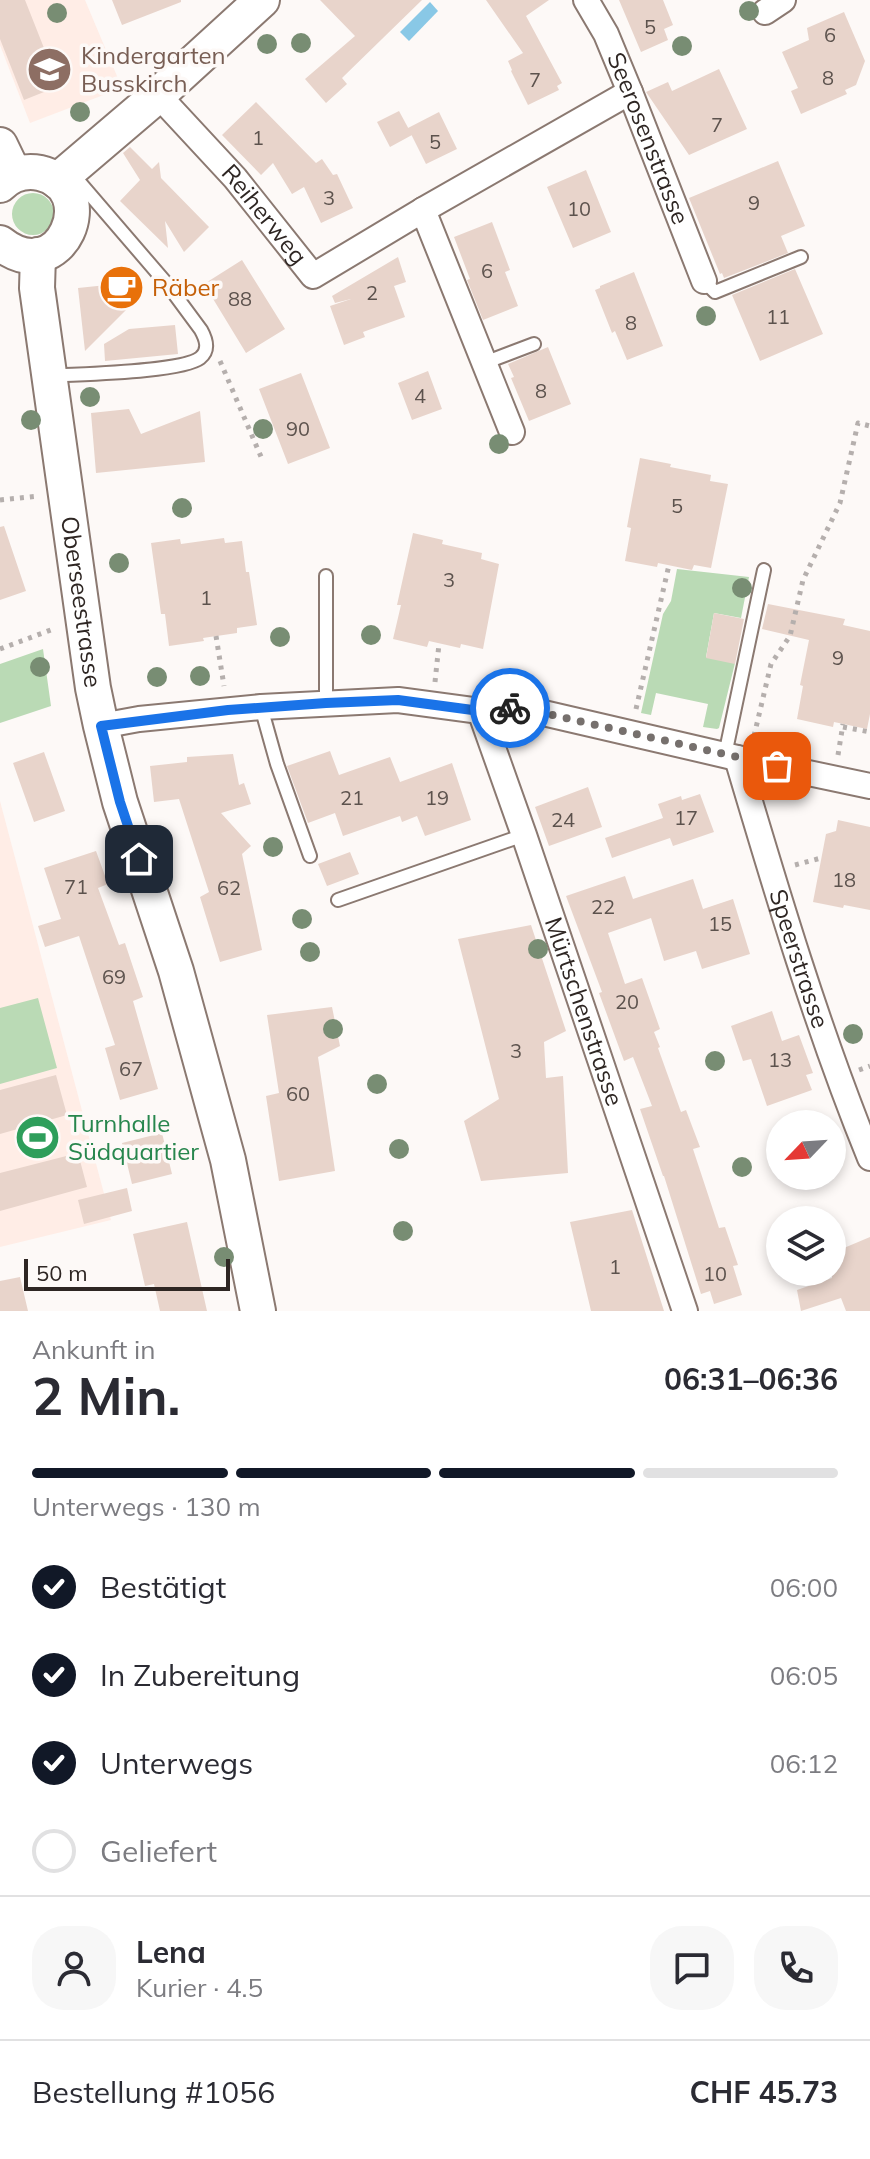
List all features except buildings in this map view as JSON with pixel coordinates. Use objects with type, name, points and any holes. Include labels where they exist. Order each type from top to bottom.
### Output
[{"type":"street","name":"Seerosenstrasse","points":[[586,0],[606,34],[704,281]]},
{"type":"street","points":[[5,168],[63,176],[158,95],[244,11]]},
{"type":"street","name":"Reiherweg","points":[[158,95],[235,178],[313,276],[630,92]]},
{"type":"street","points":[[0,243],[24,255],[38,255],[51,251],[62,242],[69,231],[72,217],[63,176]]},
{"type":"street","points":[[423,210],[512,432]]},
{"type":"street","name":"Oberseestrasse","points":[[38,255],[37,288],[93,688],[120,802],[176,971],[228,1160],[258,1311]]},
{"type":"street","points":[[101,726],[228,710],[326,703],[398,700],[480,711],[511,708],[870,786]]},
{"type":"street","name":"Mürtschenstrasse","points":[[480,711],[685,1311]]},
{"type":"street","name":"Speerstrasse","points":[[737,758],[830,1055],[870,1158]]},
{"type":"lane","points":[[51,376],[157,369],[198,360],[206,347],[201,330],[167,284],[63,176]]},
{"type":"lane","points":[[704,281],[715,292],[801,257]]},
{"type":"lane","points":[[484,363],[534,344]]},
{"type":"lane","points":[[737,758],[764,570]]},
{"type":"lane","points":[[326,576],[326,703]]},
{"type":"lane","points":[[261,707],[277,764],[310,856]]},
{"type":"lane","points":[[338,900],[524,835]]},
{"type":"path","points":[[206,347],[219,359],[262,459]]},
{"type":"path","points":[[737,758],[771,664],[790,636],[803,580],[840,503],[858,423],[870,426]]},
{"type":"path","points":[[631,733],[669,565]]},
{"type":"path","points":[[0,649],[65,625]]},
{"type":"path","points":[[216,636],[228,710]]},
{"type":"path","points":[[432,704],[439,644]]},
{"type":"path","points":[[837,761],[843,726],[870,732]]},
{"type":"shaded area","points":[[0,0],[85,0],[122,88],[30,123],[0,45]]},
{"type":"shaded area","points":[[0,801],[111,1220],[0,1247]]},
{"type":"green space","points":[[33,193],[48,199],[54,214],[48,229],[33,235],[18,229],[12,214],[18,199]]},
{"type":"green space","points":[[677,569],[749,577],[741,618],[714,613],[706,657],[735,663],[717,729],[703,727],[708,704],[656,693],[651,715],[641,713],[663,614],[671,601]]},
{"type":"green space","points":[[43,649],[51,706],[0,723],[0,664]]},
{"type":"green space","points":[[38,998],[57,1068],[0,1084],[0,1008]]},
{"type":"water","points":[[430,2],[438,11],[409,41],[400,32]]},
{"type":"way so far","points":[[510,708],[777,766]]},
{"type":"place","name":"Kindergarten Busskirch","points":[[50,70]]},
{"type":"place","name":"Räber","points":[[121,288]]},
{"type":"place","name":"Turnhalle Südquartier","points":[[37,1138]]},
{"type":"route","points":[[139,859],[120,802],[101,726],[139,719],[326,703],[398,700],[480,711],[510,708]]}]
